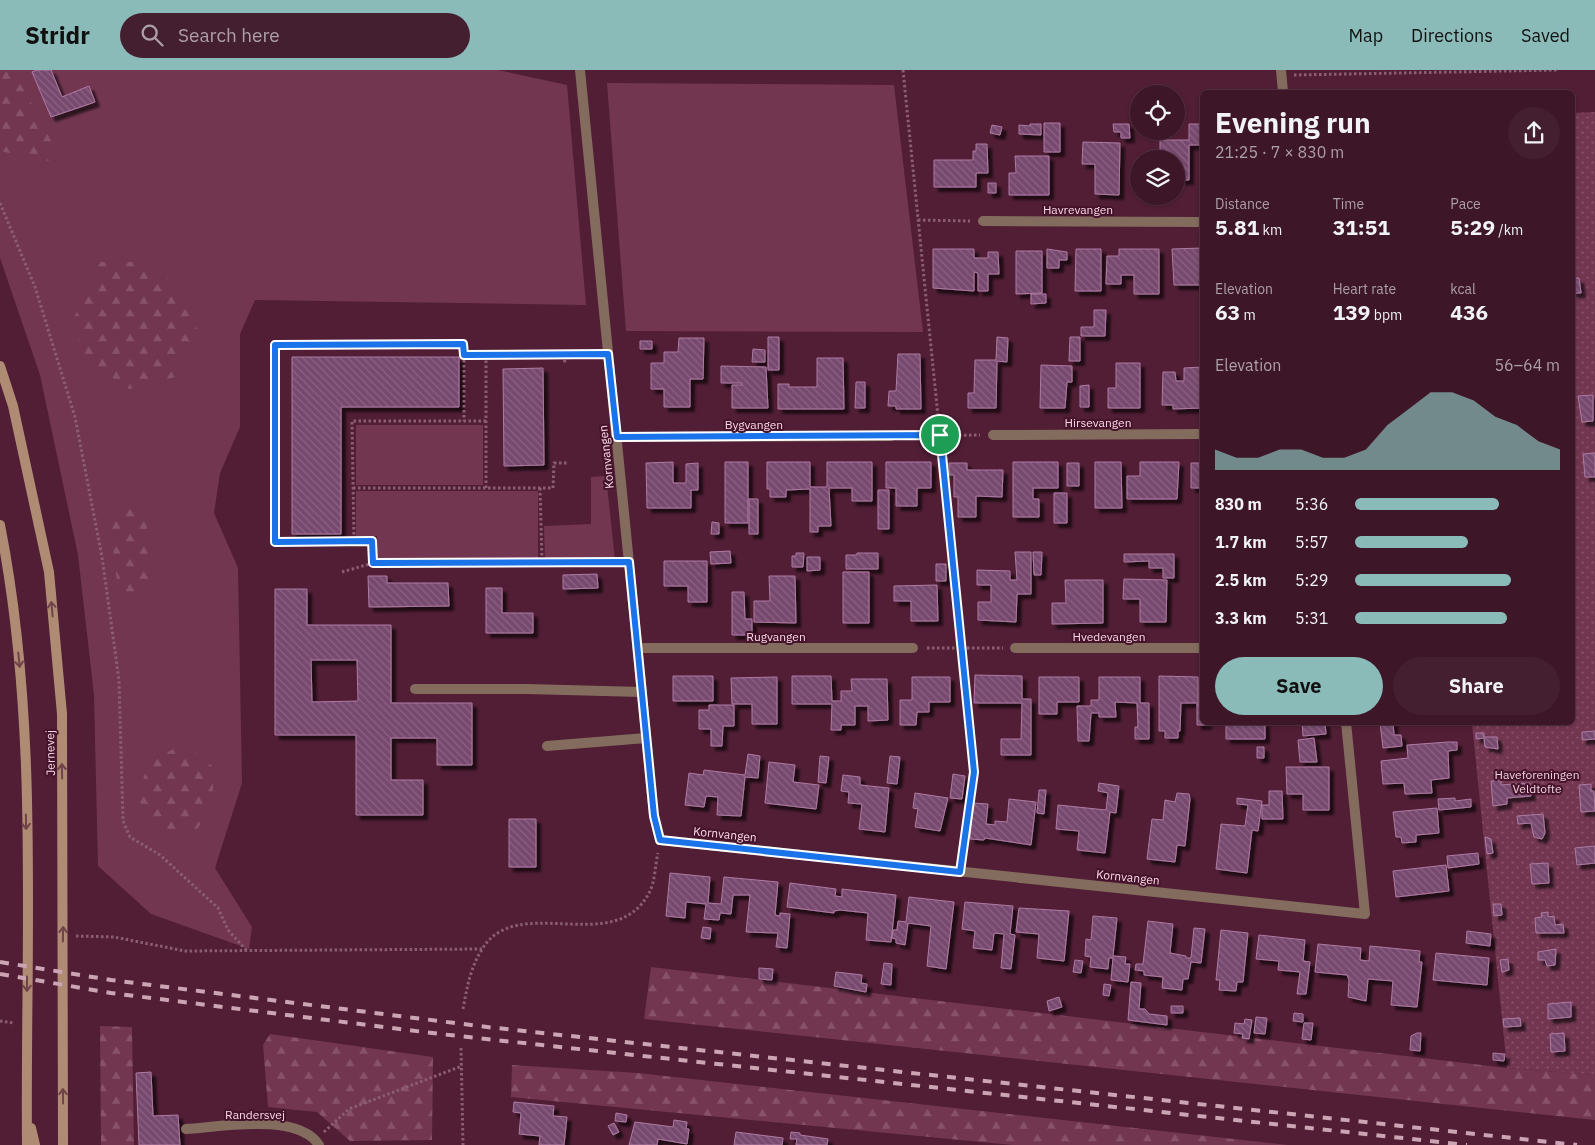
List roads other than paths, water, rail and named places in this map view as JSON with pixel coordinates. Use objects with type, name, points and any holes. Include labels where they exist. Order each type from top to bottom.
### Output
[{"type":"main road","name":"Jernevej","points":[[0,366],[13,406],[48,572],[62,714],[63,1145]]},
{"type":"main road","name":"Jernevej","points":[[0,525],[10,574],[24,711],[27,888],[27,1145]]},
{"type":"main road","points":[[27,1115],[36,1145]]},
{"type":"street","name":"Kornvangen","points":[[580,70],[654,816],[660,840],[1365,914],[1346,725]]},
{"type":"street","points":[[1281,73],[1283,90]]},
{"type":"street","name":"Havrevangen","points":[[983,221],[1200,222]]},
{"type":"street","name":"Hirsevangen","points":[[993,435],[1200,434]]},
{"type":"street","name":"Bygvangen","points":[[617,437],[891,436]]},
{"type":"street","name":"Rugvangen","points":[[638,648],[914,648]]},
{"type":"street","name":"Hvedevangen","points":[[1015,648],[1200,648]]},
{"type":"street","points":[[415,689],[642,692]]},
{"type":"street","points":[[547,746],[646,738]]},
{"type":"street","name":"Randersvej","points":[[186,1129],[254,1124],[291,1126],[305,1133],[318,1143]]},
{"type":"railway","points":[[0,962],[111,980],[487,1027],[1577,1145]]},
{"type":"railway","points":[[0,974],[111,993],[440,1034],[1467,1145]]},
{"type":"park label","name":"Haveforeningen Veldtofte","points":[[1537,781]]}]
